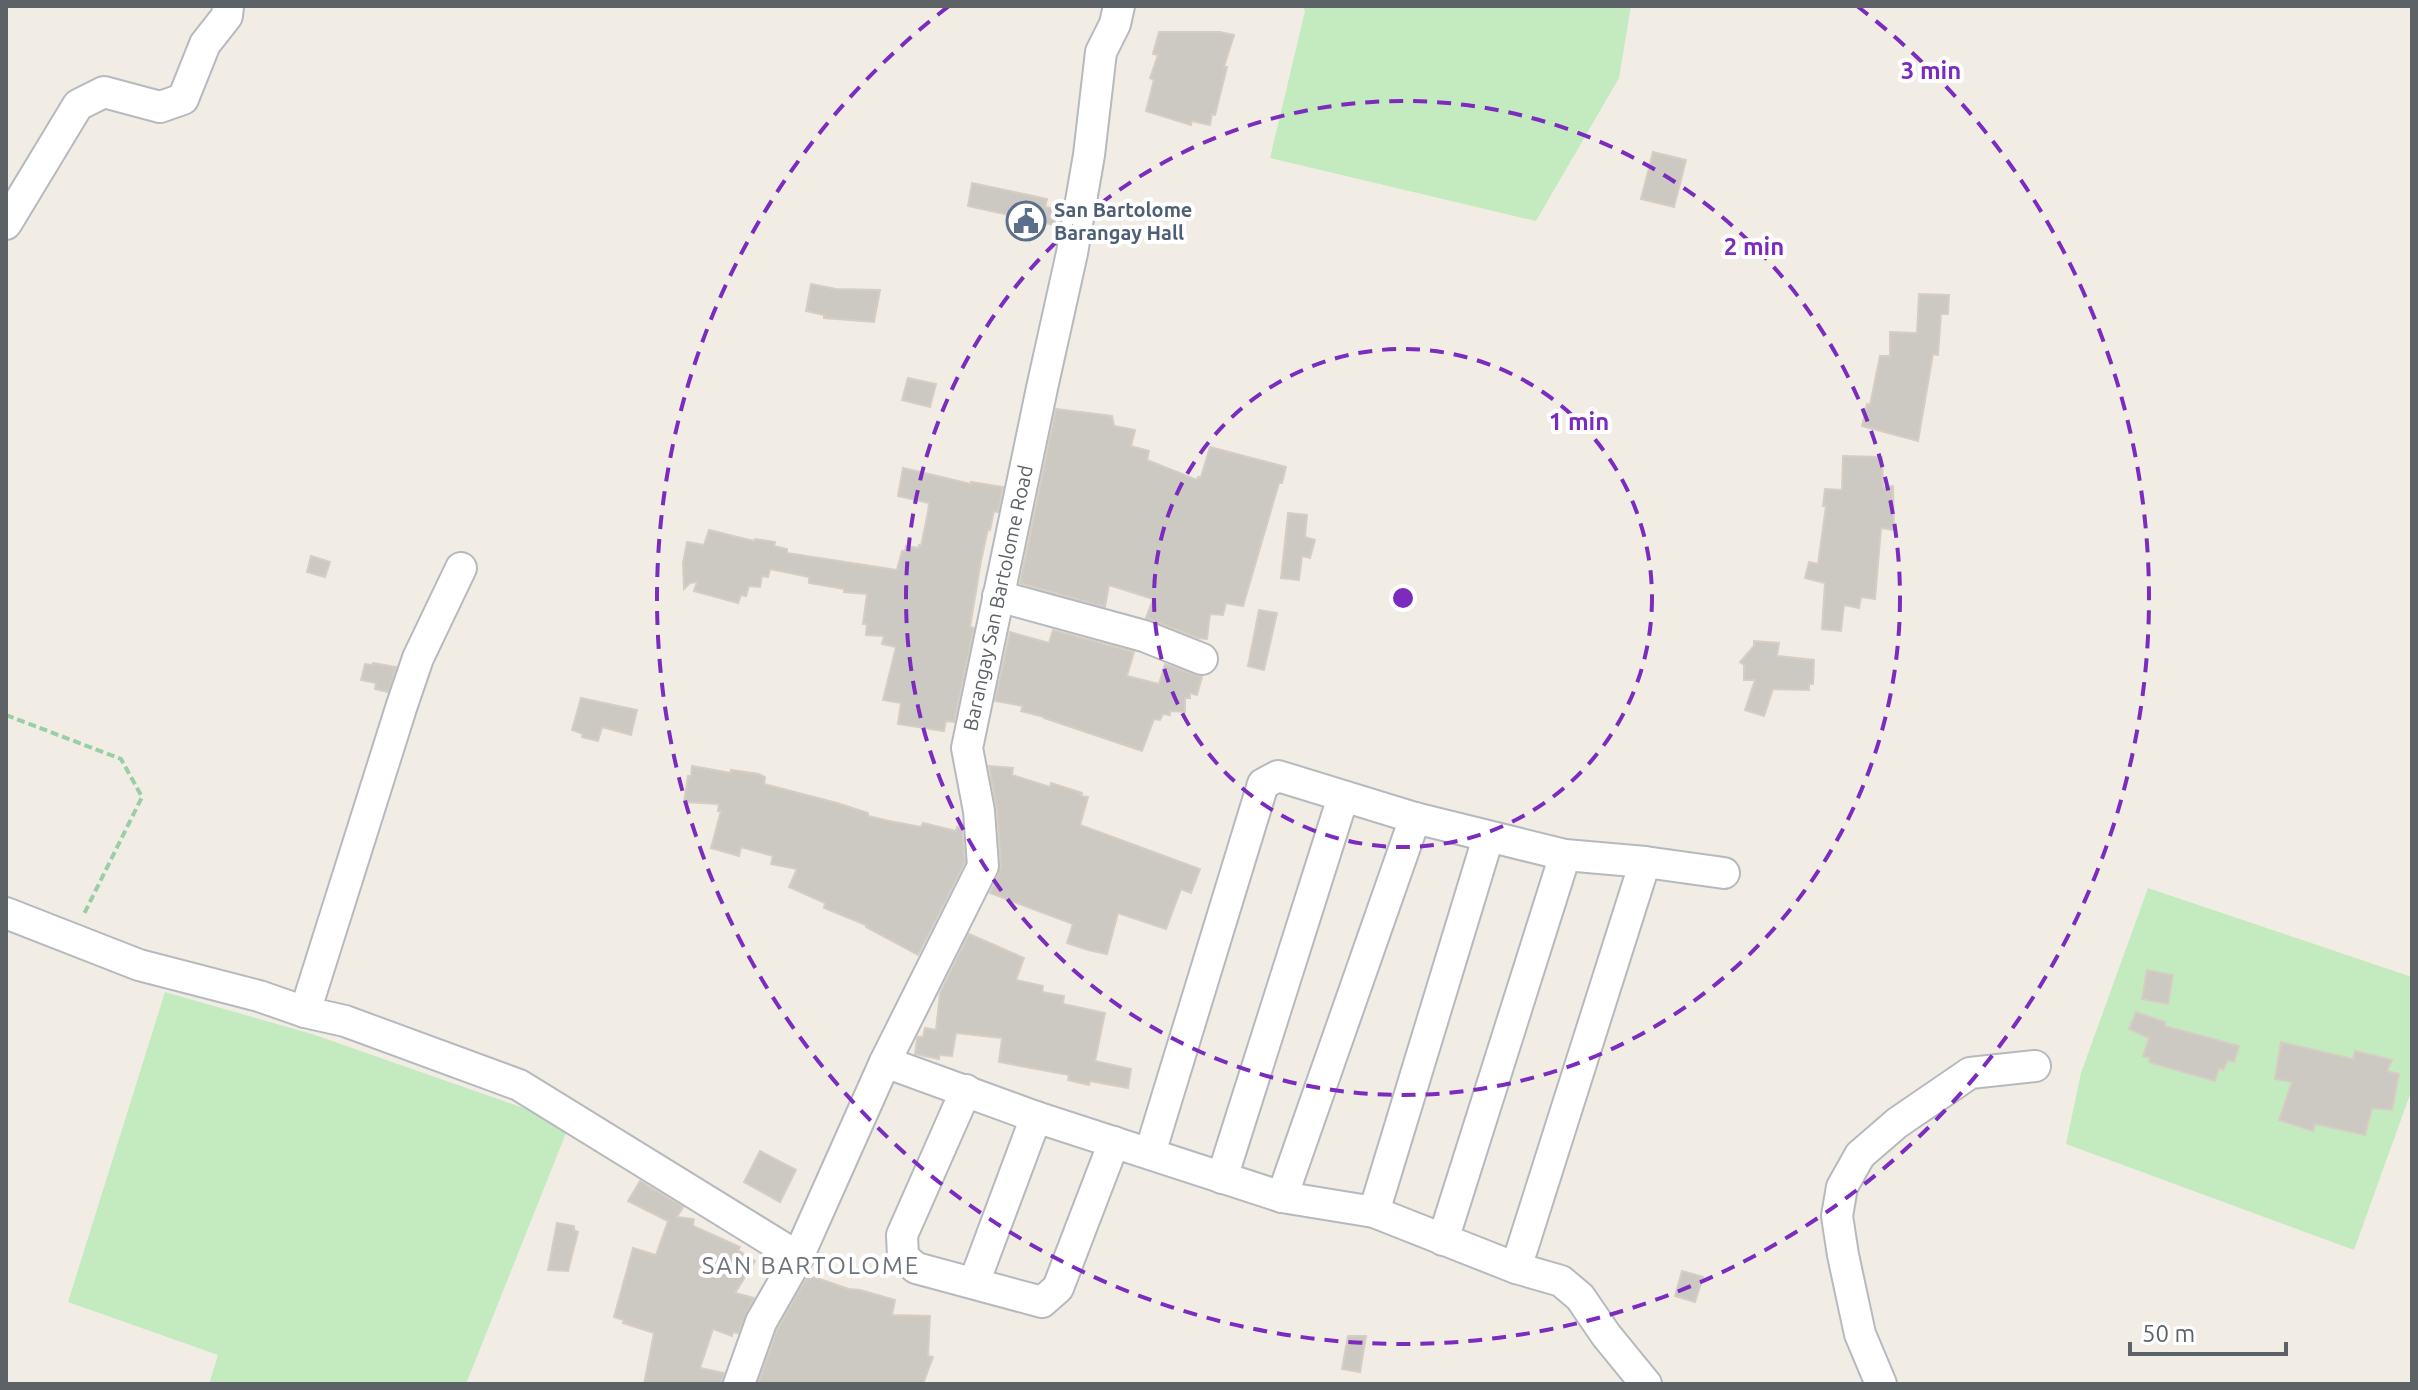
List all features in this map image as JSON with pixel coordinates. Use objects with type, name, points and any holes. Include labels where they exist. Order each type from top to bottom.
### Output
[{"type":"street","points":[[6,224],[78,105],[104,92],[160,107],[183,99],[205,44],[227,16],[228,6]]},
{"type":"street","name":"Barangay San Bartolome Road","points":[[739,1384],[761,1322],[798,1257],[885,1062],[983,866],[979,811],[967,748],[1072,253],[1089,155],[1101,52],[1115,24],[1119,6]]},
{"type":"street","points":[[305,1012],[418,658],[461,568]]},
{"type":"street","points":[[998,596],[1144,636],[1202,659]]},
{"type":"street","points":[[1150,1153],[1263,784],[1278,776],[1415,818],[1565,855],[1724,873]]},
{"type":"street","points":[[1222,1178],[1343,797]]},
{"type":"street","points":[[1282,1197],[1415,818]]},
{"type":"street","points":[[1374,1212],[1488,838]]},
{"type":"street","points":[[1443,1240],[1565,855]]},
{"type":"street","points":[[1516,1268],[1645,862]]},
{"type":"street","points":[[6,913],[139,965],[345,1021],[519,1085],[798,1257]]},
{"type":"street","points":[[885,1062],[1036,1117],[1282,1197],[1374,1212],[1516,1268],[1561,1281],[1580,1297],[1646,1384]]},
{"type":"street","points":[[1881,1384],[1860,1334],[1843,1255],[1837,1216],[1842,1187],[1860,1155],[1897,1123],[1970,1073],[2035,1066]]},
{"type":"street","points":[[966,1090],[902,1235],[903,1257],[916,1268],[1042,1302],[1058,1288],[1114,1142]]},
{"type":"street","points":[[974,1283],[1036,1117]]},
{"type":"path","points":[[6,715],[121,759],[142,797],[71,939]]},
{"type":"green space","points":[[1303,6],[1631,6],[1619,78],[1536,221],[1270,158],[1305,11]]},
{"type":"green space","points":[[2148,888],[2412,977],[2412,1089],[2354,1250],[2066,1144],[2081,1073]]},
{"type":"green space","points":[[165,992],[312,1034],[558,1120],[568,1128],[466,1384],[209,1384],[218,1355],[68,1302]]},
{"type":"building","points":[[1159,32],[1220,32],[1234,35],[1210,125],[1192,121],[1191,125],[1146,111],[1154,80],[1150,78],[1158,55],[1153,54]]},
{"type":"building","points":[[1653,152],[1686,160],[1674,207],[1641,199]]},
{"type":"building","points":[[972,183],[1047,199],[1045,207],[1058,209],[1054,225],[968,206]]},
{"type":"building","points":[[811,284],[836,289],[880,290],[874,322],[824,318],[824,315],[806,311]]},
{"type":"building","points":[[1919,294],[1949,295],[1948,314],[1941,314],[1938,355],[1933,354],[1918,441],[1862,426],[1867,404],[1870,405],[1880,356],[1890,356],[1890,332],[1917,333]]},
{"type":"building","points":[[908,378],[936,384],[930,407],[902,400]]},
{"type":"building","points":[[1056,409],[1112,416],[1114,426],[1135,430],[1131,446],[1149,451],[1147,460],[1197,480],[1201,477],[1210,447],[1286,467],[1243,606],[1226,603],[1223,615],[1210,614],[1207,639],[1146,618],[1153,599],[1109,585],[1105,607],[1020,583]]},
{"type":"building","points":[[1843,456],[1882,457],[1883,487],[1893,486],[1894,530],[1881,528],[1875,599],[1861,597],[1859,608],[1844,605],[1841,631],[1822,629],[1825,583],[1805,578],[1809,562],[1818,564],[1826,506],[1823,506],[1825,489],[1842,490]]},
{"type":"building","points":[[903,468],[971,484],[1003,487],[998,512],[994,511],[988,529],[981,561],[970,627],[974,628],[954,722],[946,721],[944,731],[898,724],[901,703],[883,700],[896,647],[882,644],[884,636],[866,635],[867,624],[863,624],[867,594],[809,583],[809,577],[770,569],[768,577],[762,576],[760,587],[749,586],[746,596],[741,595],[738,603],[694,591],[697,582],[690,583],[684,589],[683,563],[687,542],[704,545],[709,530],[754,541],[775,542],[774,546],[787,549],[787,553],[897,570],[906,546],[921,546],[929,503],[898,496]]},
{"type":"building","points":[[1288,513],[1307,515],[1305,537],[1315,540],[1310,558],[1302,556],[1299,580],[1281,578]]},
{"type":"building","points":[[311,556],[330,562],[325,577],[307,572]]},
{"type":"building","points":[[1259,610],[1277,613],[1264,670],[1248,666]]},
{"type":"building","points":[[1053,630],[1134,652],[1127,676],[1159,684],[1165,664],[1202,677],[1197,695],[1190,693],[1190,698],[1185,698],[1185,712],[1170,711],[1170,715],[1163,714],[1160,720],[1154,719],[1142,751],[1021,711],[1023,706],[995,701],[1010,632],[1049,643]]},
{"type":"building","points":[[1754,641],[1779,643],[1777,656],[1814,660],[1813,684],[1809,684],[1809,690],[1773,689],[1764,716],[1745,710],[1755,680],[1744,680],[1744,665],[1740,662],[1754,646]]},
{"type":"building","points":[[365,664],[396,667],[388,692],[375,689],[376,683],[361,680]]},
{"type":"building","points":[[581,698],[637,710],[631,735],[602,727],[598,741],[582,737],[583,734],[572,730]]},
{"type":"building","points":[[692,766],[759,774],[765,777],[764,784],[837,803],[889,821],[921,827],[923,823],[956,831],[957,827],[962,828],[965,862],[918,955],[866,925],[824,908],[825,903],[789,887],[797,869],[771,864],[773,856],[741,847],[739,856],[711,848],[721,811],[718,811],[719,804],[684,802]]},
{"type":"building","points":[[989,766],[1013,768],[1012,775],[1082,793],[1081,796],[1088,797],[1080,825],[1200,869],[1191,893],[1181,889],[1166,929],[1118,913],[1107,954],[1067,943],[1073,924],[990,893],[1001,865],[997,810]]},
{"type":"building","points":[[969,934],[1024,958],[1016,980],[1043,986],[1042,992],[1064,996],[1063,1004],[1105,1013],[1095,1061],[1131,1069],[1128,1088],[1090,1081],[1089,1085],[1068,1080],[1069,1075],[999,1062],[1002,1038],[956,1033],[952,1056],[939,1055],[939,1059],[915,1054],[917,1039],[923,1037],[925,1028],[936,1030],[940,993]]},
{"type":"building","points":[[2147,970],[2173,975],[2168,1004],[2142,999]]},
{"type":"building","points":[[2136,1012],[2165,1022],[2165,1026],[2239,1046],[2234,1062],[2228,1060],[2223,1070],[2219,1068],[2215,1081],[2149,1062],[2150,1058],[2143,1056],[2149,1038],[2129,1029]]},
{"type":"building","points":[[2281,1042],[2353,1059],[2355,1051],[2392,1060],[2387,1071],[2399,1074],[2392,1110],[2372,1108],[2365,1135],[2315,1124],[2313,1131],[2279,1120],[2292,1082],[2275,1079]]},
{"type":"building","points":[[760,1151],[796,1170],[780,1202],[744,1182]]},
{"type":"building","points":[[640,1181],[683,1207],[677,1217],[694,1219],[693,1226],[740,1247],[738,1250],[755,1261],[735,1293],[754,1298],[738,1333],[733,1332],[732,1336],[713,1329],[700,1368],[724,1373],[721,1384],[644,1384],[654,1333],[614,1317],[633,1248],[656,1255],[668,1221],[628,1201]]},
{"type":"building","points":[[557,1223],[574,1226],[578,1232],[568,1271],[548,1270]]},
{"type":"building","points":[[1682,1271],[1703,1277],[1695,1302],[1675,1296]]},
{"type":"building","points":[[808,1275],[895,1300],[892,1315],[930,1316],[928,1356],[933,1357],[923,1384],[758,1384],[777,1330]]},
{"type":"building","points":[[1348,1336],[1366,1336],[1360,1372],[1342,1369]]},
{"type":"place","name":"San Bartolome Barangay Hall","points":[[1026,221]]},
{"type":"district","name":"SAN BARTOLOME","points":[[811,1266]]}]
